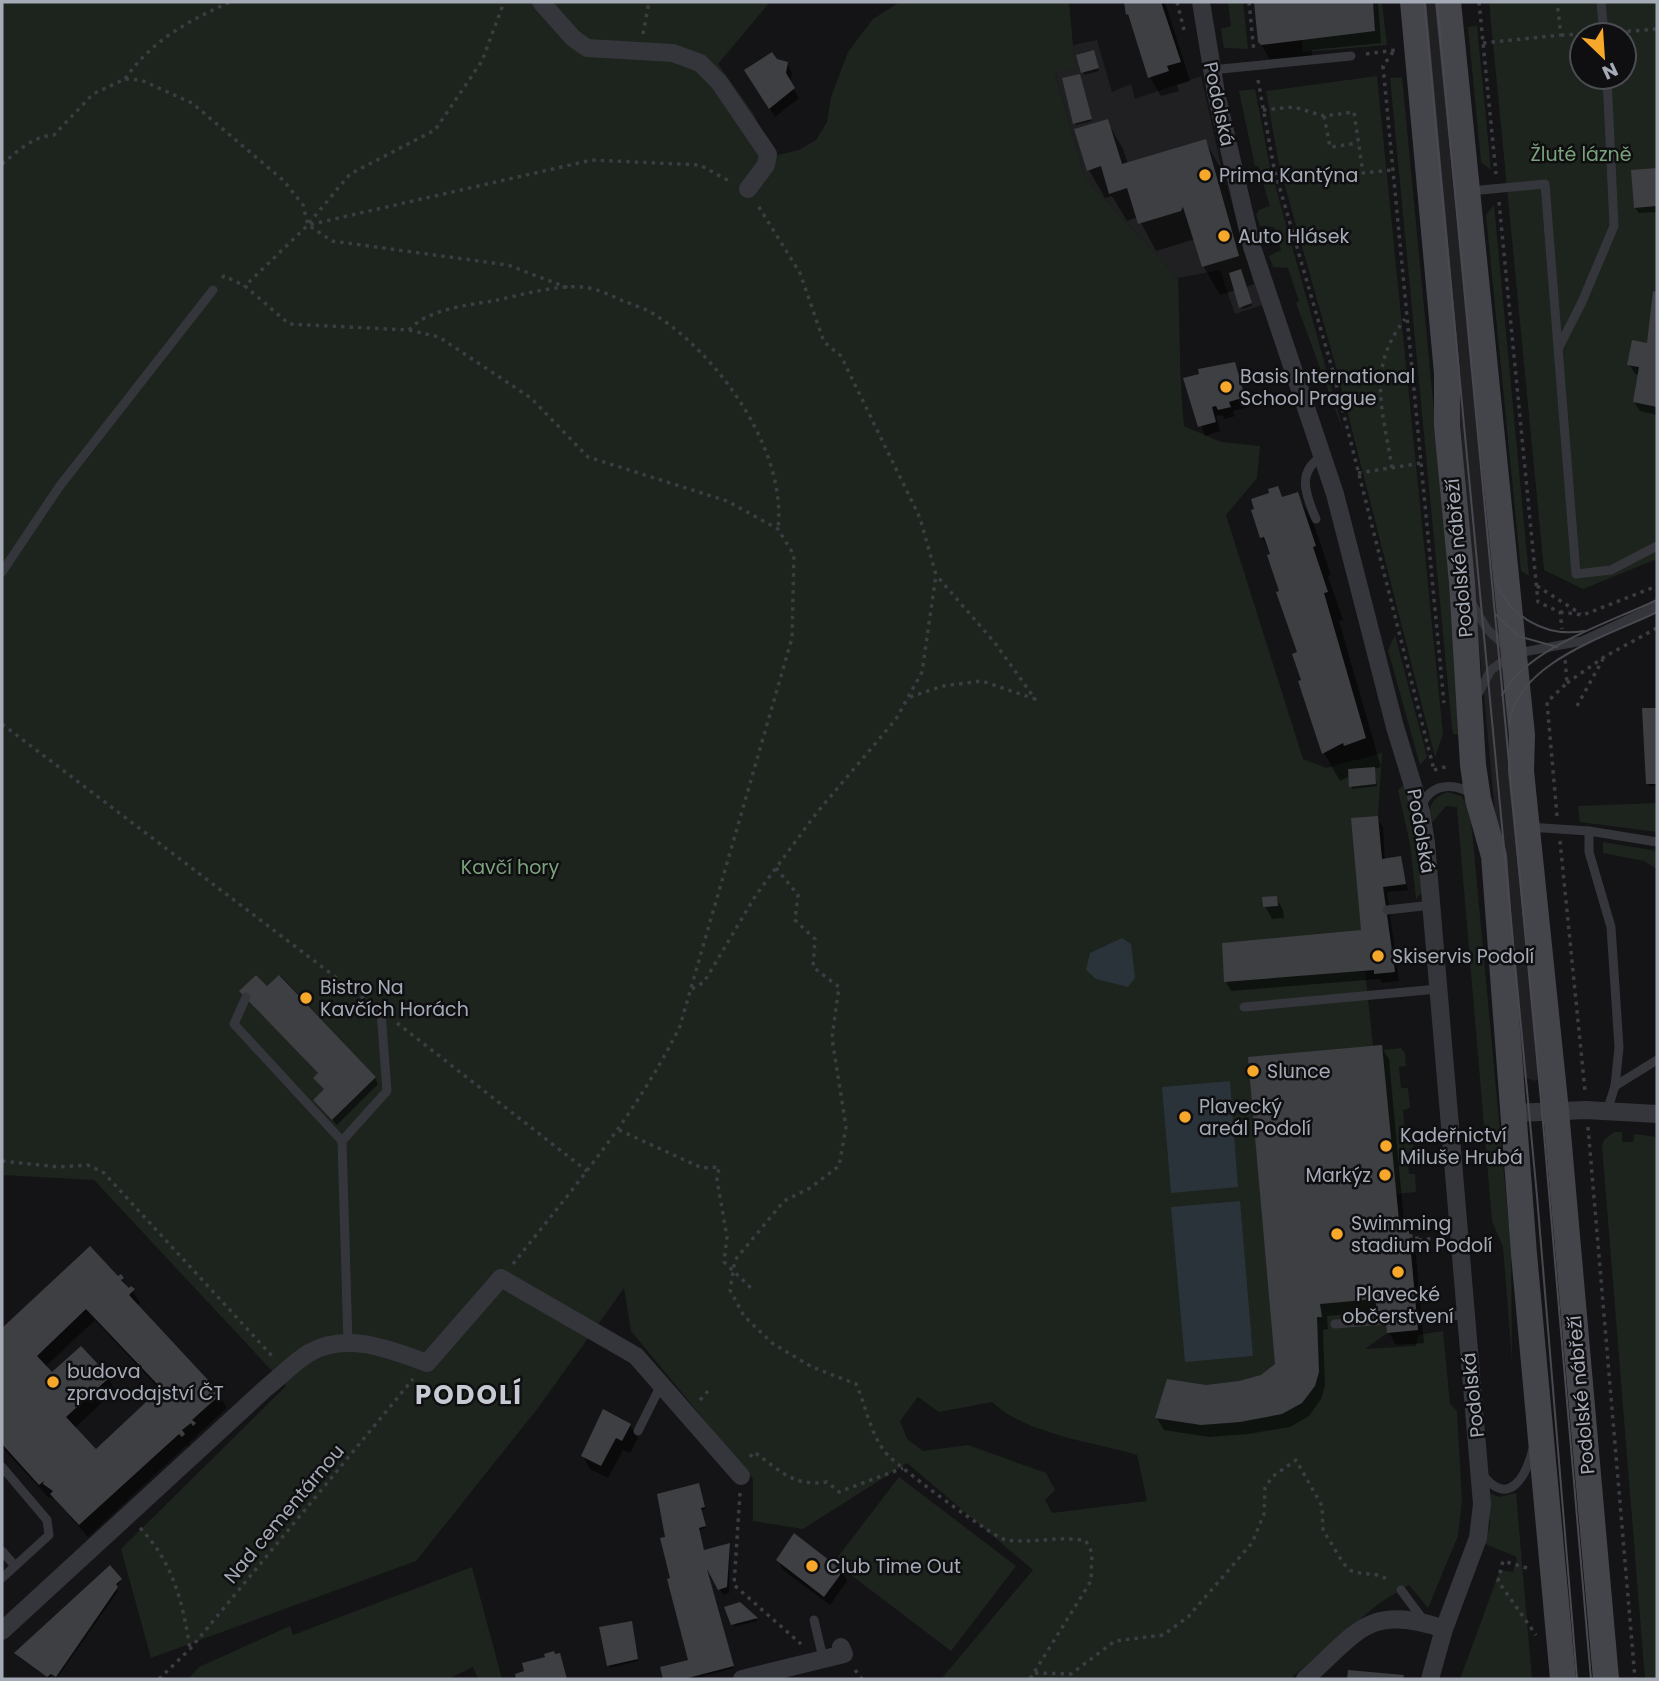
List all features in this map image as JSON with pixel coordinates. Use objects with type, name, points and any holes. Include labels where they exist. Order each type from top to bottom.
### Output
[{"type":"main road","name":"Podolské nábřeží","points":[[1413,2],[1447,373],[1447,426],[1478,799],[1494,856],[1539,1427],[1563,1679]]},
{"type":"main road","name":"Podolské nábřeží","points":[[1448,2],[1513,653],[1526,827],[1556,1111],[1606,1679]]},
{"type":"street","points":[[541,2],[556,22],[587,48],[673,52],[690,58],[707,69],[719,82],[768,154],[766,166],[748,189]]},
{"type":"street","name":"Podolská","points":[[1201,2],[1211,69],[1252,247],[1322,457],[1420,812],[1432,905],[1465,1315],[1481,1473],[1480,1527],[1444,1629],[1430,1679]]},
{"type":"street","points":[[1516,1113],[1556,1111],[1586,1101],[1607,1111],[1657,1114]]},
{"type":"street","points":[[2,1631],[310,1352],[348,1343],[380,1346],[427,1363],[501,1278],[636,1356],[739,1474]]},
{"type":"street","points":[[1304,1679],[1371,1622],[1396,1618],[1444,1629]]},
{"type":"street","points":[[742,1679],[844,1654],[841,1647]]},
{"type":"lane","points":[[1601,2],[1603,21]]},
{"type":"lane","points":[[1211,69],[1351,56]]},
{"type":"lane","points":[[1558,349],[1582,302],[1614,226],[1608,91]]},
{"type":"lane","points":[[1466,191],[1545,184],[1576,574],[1611,570],[1657,546]]},
{"type":"lane","points":[[2,572],[60,488],[213,290]]},
{"type":"lane","points":[[1316,519],[1305,494],[1305,475],[1311,463],[1322,457]]},
{"type":"lane","points":[[1462,582],[1488,629],[1513,653]]},
{"type":"lane","points":[[1471,712],[1482,681],[1491,670],[1513,653],[1582,641],[1657,606]]},
{"type":"lane","points":[[1420,812],[1425,798],[1445,786],[1458,786],[1478,799]]},
{"type":"lane","points":[[1526,827],[1589,831],[1657,842]]},
{"type":"lane","points":[[1589,831],[1588,852],[1611,927],[1619,1046],[1615,1086],[1607,1111]]},
{"type":"lane","points":[[1387,910],[1432,905]]},
{"type":"lane","points":[[1244,1007],[1438,989]]},
{"type":"lane","points":[[246,998],[233,1024],[342,1141],[348,1343]]},
{"type":"lane","points":[[342,1141],[387,1091],[382,1012]]},
{"type":"lane","points":[[1615,1086],[1657,1060]]},
{"type":"lane","points":[[1416,1318],[1465,1315]]},
{"type":"lane","points":[[1335,1324],[1386,1320]]},
{"type":"lane","points":[[638,1431],[661,1385]]},
{"type":"lane","points":[[1481,1473],[1491,1485],[1501,1489],[1518,1484],[1532,1453],[1539,1427]]},
{"type":"lane","points":[[2,1468],[47,1520],[49,1535],[2,1578]]},
{"type":"lane","points":[[2,1551],[15,1566]]},
{"type":"lane","points":[[1401,1590],[1425,1623]]},
{"type":"lane","points":[[814,1620],[821,1659]]},
{"type":"path","points":[[2,164],[26,144],[44,135],[54,135],[93,94],[125,79],[154,45],[191,20],[230,2]]},
{"type":"path","points":[[501,1278],[618,1130],[658,1070],[680,1026],[755,757],[792,638],[794,555],[778,529],[727,501],[589,457],[531,398],[447,341],[409,330],[289,324],[245,286],[307,225],[350,174],[435,130],[482,61],[504,2]]},
{"type":"path","points":[[640,51],[649,2]]},
{"type":"path","points":[[1249,2],[1255,65],[1274,169],[1359,473],[1434,770]]},
{"type":"path","points":[[1479,2],[1538,602]]},
{"type":"path","points":[[1557,2],[1561,35]]},
{"type":"path","points":[[1638,31],[1657,29]]},
{"type":"path","points":[[1483,43],[1568,35]]},
{"type":"path","points":[[1394,38],[1395,50],[1383,66],[1444,708]]},
{"type":"path","points":[[1351,56],[1395,50]]},
{"type":"path","points":[[125,79],[141,80],[192,103],[283,180],[303,205],[307,225],[332,241],[508,265],[571,289]]},
{"type":"path","points":[[1263,110],[1294,107],[1324,116],[1354,112],[1363,173],[1392,170]]},
{"type":"path","points":[[1324,116],[1329,147],[1358,143]]},
{"type":"path","points":[[307,225],[592,160],[700,165],[748,189],[800,274],[824,342],[841,356],[920,518],[936,575],[922,672],[895,719],[815,816],[756,895],[704,982],[692,989]]},
{"type":"path","points":[[409,330],[421,319],[474,304],[582,287],[605,293],[655,314],[685,337],[734,392],[757,430],[773,475],[780,512],[778,529]]},
{"type":"path","points":[[1392,468],[1380,367],[1384,350],[1406,317]]},
{"type":"path","points":[[1359,473],[1421,463]]},
{"type":"path","points":[[908,697],[943,685],[982,681],[1035,699],[995,643],[936,575]]},
{"type":"path","points":[[1536,585],[1583,615]]},
{"type":"path","points":[[1560,612],[1583,615],[1657,586]]},
{"type":"path","points":[[1567,683],[1604,657],[1657,628]]},
{"type":"path","points":[[1577,706],[1604,657]]},
{"type":"path","points":[[1547,702],[1557,811]]},
{"type":"path","points":[[2,724],[587,1171]]},
{"type":"path","points":[[1448,753],[1450,777]]},
{"type":"path","points":[[1422,773],[1449,766]]},
{"type":"path","points":[[1560,839],[1586,1101]]},
{"type":"path","points":[[776,868],[797,895],[795,920],[815,939],[813,967],[839,988],[832,1038],[846,1127],[839,1166],[810,1188],[784,1201],[735,1260],[730,1290],[744,1316],[772,1343],[812,1367],[856,1384],[870,1423],[885,1452],[902,1468],[1004,1540],[1070,1537],[1086,1541],[1092,1553],[1091,1581],[1030,1679]]},
{"type":"path","points":[[1588,1128],[1635,1679]]},
{"type":"path","points":[[618,1130],[702,1168],[719,1167],[717,1180],[727,1237],[724,1262],[751,1288]]},
{"type":"path","points":[[2,1161],[59,1167],[88,1165],[104,1173],[286,1371]]},
{"type":"path","points":[[1410,1239],[1418,1241],[1437,1238]]},
{"type":"path","name":"Nad cementárnou","points":[[159,1679],[190,1649],[427,1363]]},
{"type":"path","points":[[821,1659],[734,1585],[739,1474],[754,1452],[792,1480],[809,1485],[828,1482],[839,1492],[902,1468]]},
{"type":"path","points":[[1035,1673],[1071,1674],[1115,1641],[1163,1635],[1188,1617],[1252,1543],[1264,1514],[1265,1488],[1272,1477],[1296,1460],[1322,1506],[1322,1531],[1335,1544],[1344,1564],[1351,1571],[1382,1575],[1401,1590]]},
{"type":"path","points":[[127,1517],[155,1544],[172,1573],[184,1608],[190,1649]]},
{"type":"path","points":[[1527,1567],[1503,1561],[1498,1581],[1536,1635]]},
{"type":"shaded area","points":[[1418,2],[1442,2],[1541,1077],[1535,1081],[1522,1076],[1512,990]]},
{"type":"shaded area","points":[[1097,40],[1112,92],[1131,84],[1135,99],[1201,76],[1228,197],[1262,305],[1235,314],[1220,270],[1178,278],[1085,178],[1055,72],[1074,67],[1073,45]]},
{"type":"shaded area","points":[[1122,938],[1131,944],[1135,978],[1128,987],[1096,979],[1086,970],[1090,953]]},
{"type":"shaded area","points":[[1230,1081],[1238,1187],[1171,1193],[1162,1087]]},
{"type":"shaded area","points":[[1240,1201],[1253,1356],[1185,1362],[1171,1207]]},
{"type":"green space","name":"Kavčí hory","points":[[2,2],[770,2],[718,64],[753,113],[774,156],[799,150],[816,140],[827,122],[831,97],[848,52],[873,19],[900,2],[1069,2],[1075,67],[1055,73],[1085,178],[1178,278],[1184,426],[1221,442],[1260,446],[1257,478],[1226,515],[1303,759],[1326,768],[1382,753],[1378,816],[1382,859],[1401,856],[1406,884],[1384,887],[1395,972],[1374,974],[1374,970],[1365,971],[1373,1046],[1382,1045],[1383,1050],[1401,1048],[1405,1053],[1406,1066],[1399,1067],[1401,1088],[1408,1088],[1410,1108],[1403,1110],[1405,1131],[1412,1131],[1414,1152],[1407,1153],[1409,1174],[1415,1174],[1416,1192],[1396,1194],[1400,1231],[1409,1231],[1418,1330],[1387,1333],[1365,1349],[1416,1346],[1418,1335],[1443,1331],[1450,1404],[1457,1411],[1462,1500],[1458,1536],[1428,1608],[1409,1585],[1378,1604],[1290,1679],[941,1679],[1033,1570],[907,1463],[803,1529],[753,1521],[753,1479],[631,1331],[624,1288],[538,1408],[416,1561],[151,1658],[121,1549],[286,1386],[94,1180],[2,1175]],"holes":[[[256,975],[267,986],[280,975],[376,1077],[333,1120],[313,1100],[324,1089],[318,1073],[240,991]],[[918,1397],[939,1412],[992,1402],[1022,1422],[1060,1436],[1137,1455],[1147,1501],[1052,1513],[1045,1500],[1055,1490],[1046,1473],[968,1445],[923,1451],[907,1439],[900,1421]]]},
{"type":"green space","points":[[1228,2],[1243,2],[1248,49],[1224,48],[1221,29],[1231,26]]},
{"type":"green space","points":[[1373,2],[1382,2],[1387,45],[1303,52],[1302,38],[1375,31]]},
{"type":"green space","name":"Žluté lázně","points":[[1489,2],[1657,2],[1657,559],[1583,589],[1544,570]]},
{"type":"green space","points":[[1477,26],[1491,170],[1481,162],[1468,27]]},
{"type":"green space","points":[[1377,76],[1443,734],[1435,757],[1336,367],[1279,165],[1266,91]]},
{"type":"green space","points":[[1402,77],[1465,735],[1453,734],[1452,728],[1390,78]]},
{"type":"green space","points":[[1255,89],[1270,167],[1344,433],[1296,303],[1299,301],[1288,268],[1273,267],[1269,256],[1281,250],[1274,227],[1260,226],[1256,215],[1259,210],[1270,206],[1258,166],[1255,166],[1239,91]]},
{"type":"green space","points":[[1494,205],[1529,576],[1521,571],[1486,215]]},
{"type":"green space","points":[[1395,635],[1427,757],[1420,765],[1388,650]]},
{"type":"green space","points":[[1405,784],[1415,823],[1422,892],[1416,899],[1410,844],[1398,790]]},
{"type":"green space","points":[[1447,792],[1461,796],[1470,809],[1511,1249],[1512,1360],[1503,1247],[1492,1221],[1457,807],[1446,806],[1430,825],[1429,819],[1434,801]]},
{"type":"green space","points":[[1657,803],[1657,832],[1580,822],[1578,806]]},
{"type":"green space","points":[[1603,842],[1657,851],[1657,869],[1644,861],[1603,853]]},
{"type":"green space","points":[[1614,1132],[1622,1132],[1622,1142],[1633,1142],[1634,1134],[1657,1137],[1657,1679],[1645,1679],[1602,1146],[1604,1140]]},
{"type":"green space","points":[[899,1477],[1016,1566],[951,1651],[834,1562]]},
{"type":"green space","points":[[1489,1493],[1499,1497],[1516,1493],[1532,1679],[1460,1679],[1500,1570],[1513,1572],[1517,1557],[1485,1544],[1490,1524]]},
{"type":"green space","points":[[472,1567],[502,1679],[478,1679],[473,1667],[448,1679],[188,1679],[199,1667],[290,1626],[293,1635]]},
{"type":"building","points":[[1124,2],[1161,2],[1181,62],[1167,66],[1169,71],[1148,78]]},
{"type":"building","points":[[1254,2],[1373,2],[1375,31],[1261,45],[1258,42]]},
{"type":"building","points":[[1094,50],[1099,68],[1081,73],[1076,55]]},
{"type":"building","points":[[772,52],[777,59],[788,62],[786,73],[795,88],[769,109],[744,70]]},
{"type":"building","points":[[1080,74],[1092,119],[1073,124],[1062,78]]},
{"type":"building","points":[[1108,119],[1122,164],[1206,139],[1239,256],[1202,267],[1183,207],[1181,211],[1138,224],[1127,188],[1109,194],[1101,166],[1087,171],[1074,129]]},
{"type":"building","points":[[1657,168],[1657,206],[1634,208],[1631,170]]},
{"type":"building","points":[[1241,269],[1252,303],[1239,308],[1229,273]]},
{"type":"building","points":[[1653,291],[1657,292],[1657,407],[1633,402],[1639,367],[1627,365],[1632,340],[1647,343]]},
{"type":"building","points":[[1235,362],[1245,397],[1229,402],[1231,407],[1218,410],[1216,406],[1212,407],[1216,422],[1198,427],[1183,378],[1199,374],[1198,369]]},
{"type":"building","points":[[1278,486],[1282,497],[1298,492],[1316,546],[1313,547],[1328,592],[1324,593],[1366,738],[1344,746],[1343,743],[1322,754],[1298,681],[1301,680],[1292,654],[1297,652],[1276,592],[1279,591],[1267,555],[1270,554],[1264,537],[1260,538],[1251,510],[1254,509],[1251,499],[1269,493],[1268,489]]},
{"type":"building","points":[[1642,708],[1657,708],[1657,784],[1646,784]]},
{"type":"building","points":[[1375,767],[1376,784],[1349,787],[1348,769]]},
{"type":"building","points":[[1378,816],[1382,859],[1401,856],[1406,884],[1383,887],[1395,972],[1374,974],[1374,970],[1224,982],[1222,943],[1361,930],[1351,818]]},
{"type":"building","points":[[1277,896],[1278,906],[1263,907],[1262,897]]},
{"type":"building","points":[[256,975],[267,986],[279,975],[376,1077],[332,1120],[313,1100],[324,1089],[313,1078],[318,1073],[239,991]]},
{"type":"building","name":"Swimming stadium Podolí","points":[[1382,1045],[1400,1231],[1409,1231],[1418,1330],[1387,1333],[1385,1311],[1377,1311],[1375,1299],[1320,1304],[1322,1317],[1317,1317],[1319,1372],[1315,1386],[1302,1403],[1282,1414],[1240,1422],[1201,1425],[1155,1418],[1167,1379],[1206,1385],[1239,1381],[1261,1375],[1275,1364],[1248,1057]]},
{"type":"building","name":"budova zpravodajství ČT","points":[[90,1246],[118,1276],[121,1274],[124,1278],[121,1280],[129,1288],[131,1286],[135,1289],[129,1295],[221,1394],[192,1420],[196,1423],[193,1426],[191,1423],[182,1430],[185,1434],[182,1437],[179,1434],[79,1525],[50,1494],[53,1491],[43,1484],[44,1481],[39,1485],[2,1444],[2,1328]],"holes":[[[86,1309],[161,1388],[96,1449],[66,1417],[110,1377],[81,1346],[52,1372],[37,1356]]]},
{"type":"building","points":[[603,1409],[631,1424],[622,1441],[616,1438],[601,1466],[581,1456]]},
{"type":"building","points":[[699,1483],[705,1507],[701,1508],[706,1526],[699,1528],[704,1550],[730,1543],[727,1587],[718,1590],[707,1569],[734,1666],[684,1679],[663,1679],[660,1667],[688,1660],[667,1579],[670,1578],[660,1538],[665,1537],[657,1494]]},
{"type":"building","points":[[794,1533],[843,1571],[824,1597],[776,1560]]},
{"type":"building","points":[[110,1565],[122,1579],[116,1584],[118,1587],[56,1677],[51,1674],[47,1677],[14,1653]]},
{"type":"building","points":[[740,1602],[758,1618],[731,1625],[724,1607]]},
{"type":"building","points":[[632,1621],[638,1659],[607,1666],[599,1627]]},
{"type":"building","points":[[554,1651],[555,1654],[560,1653],[567,1679],[516,1679],[515,1674],[524,1671],[522,1663],[545,1657],[544,1654]]},
{"type":"building","points":[[1348,1670],[1404,1675],[1403,1679],[1347,1679]]},
{"type":"tram line","points":[[1424,2],[1537,1196],[1577,1679]]},
{"type":"tram line","points":[[1437,2],[1542,1111],[1591,1679]]},
{"type":"tram line","points":[[1495,580],[1509,604],[1530,622],[1556,631],[1584,631]]},
{"type":"tram line","points":[[1502,695],[1514,678],[1550,650],[1657,600]]},
{"type":"tram line","points":[[1509,724],[1516,702],[1529,684],[1546,668],[1591,642],[1657,612]]},
{"type":"tram line","points":[[1495,614],[1518,636],[1557,647]]},
{"type":"place","name":"Prima Kantýna","points":[[1205,175]]},
{"type":"place","name":"Auto Hlásek","points":[[1224,236]]},
{"type":"place","name":"Basis International School Prague","points":[[1226,387]]},
{"type":"place","name":"Skiservis Podolí","points":[[1378,956]]},
{"type":"place","name":"Bistro Na Kavčích Horách","points":[[306,998]]},
{"type":"place","name":"Slunce","points":[[1253,1071]]},
{"type":"place","name":"Plavecký areál Podolí","points":[[1185,1117]]},
{"type":"place","name":"Kadeřnictví Miluše Hrubá","points":[[1386,1146]]},
{"type":"place","name":"Markýz","points":[[1385,1175]]},
{"type":"place","name":"Swimming stadium Podolí","points":[[1337,1234]]},
{"type":"place","name":"Plavecké občerstvení","points":[[1398,1272]]},
{"type":"place","name":"budova zpravodajství ČT","points":[[53,1382]]},
{"type":"place","name":"Club Time Out","points":[[812,1566]]},
{"type":"district","name":"PODOLÍ","points":[[469,1395]]}]
